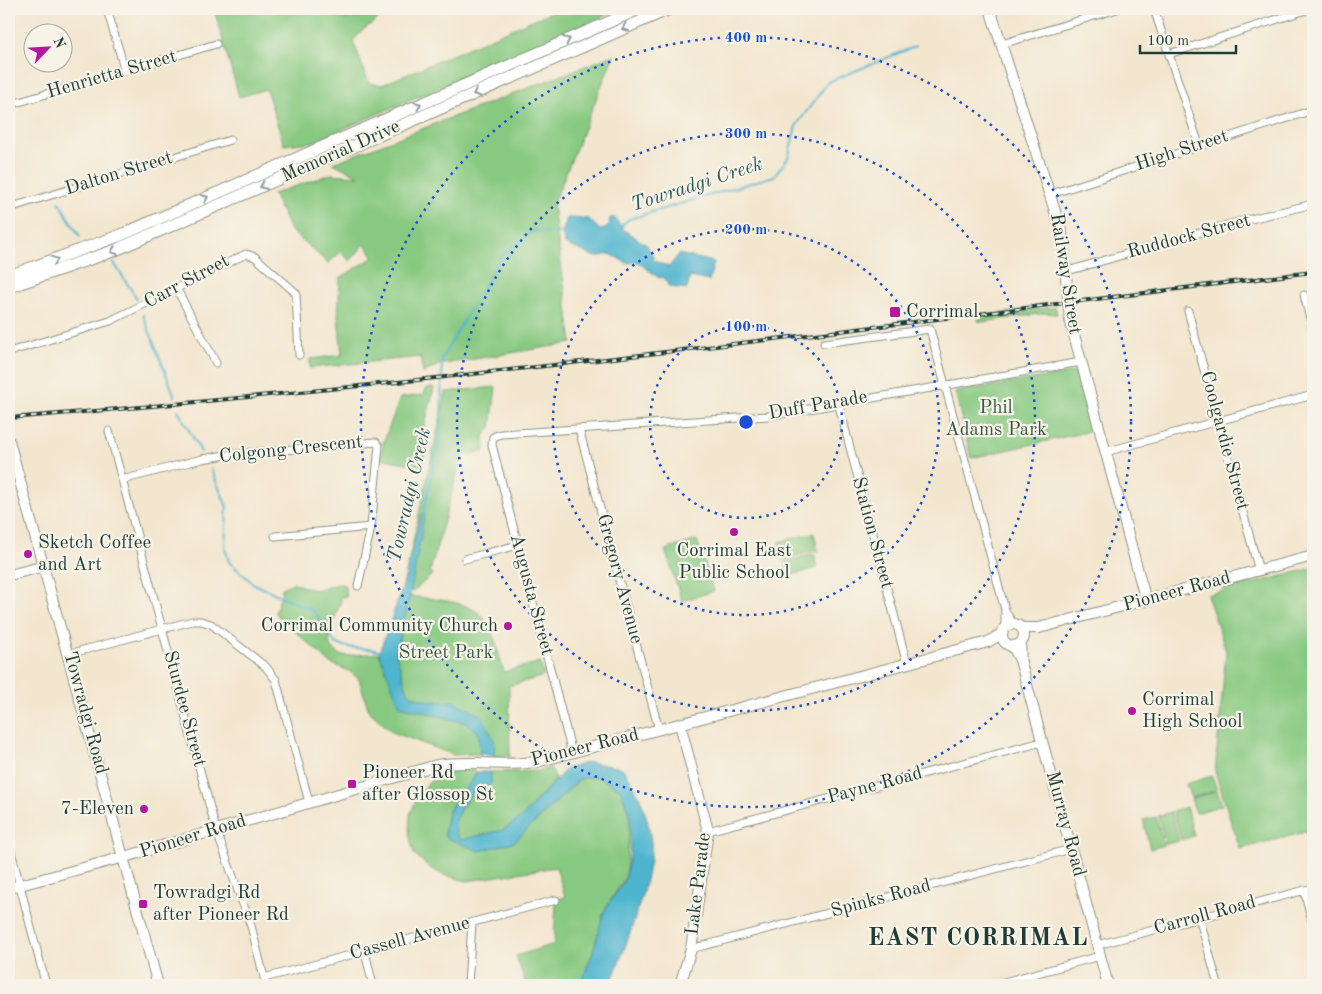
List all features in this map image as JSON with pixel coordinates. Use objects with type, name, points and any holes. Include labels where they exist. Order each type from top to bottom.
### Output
[{"type":"main road","name":"Memorial Drive","points":[[9,276],[121,235],[640,9]]},
{"type":"main road","name":"Memorial Drive","points":[[12,287],[129,244],[669,9]]},
{"type":"main road","name":"Railway Street","points":[[990,9],[1062,233],[1068,313],[1146,601]]},
{"type":"main road","name":"Towradgi Road","points":[[9,441],[45,566],[158,985]]},
{"type":"main road","name":"Pioneer Road","points":[[9,888],[124,857],[437,765],[533,763],[1313,556]]},
{"type":"main road","points":[[9,575],[45,566]]},
{"type":"main road","name":"Murray Road","points":[[1021,663],[1108,985]]},
{"type":"main road","name":"Lake Parade","points":[[680,724],[699,790],[708,831],[691,950],[680,985]]},
{"type":"street","points":[[107,9],[125,71]]},
{"type":"street","points":[[1002,44],[1117,9]]},
{"type":"street","points":[[1154,9],[1199,145]]},
{"type":"street","points":[[1169,54],[1309,9]]},
{"type":"street","name":"Henrietta Street","points":[[9,105],[216,44]]},
{"type":"street","name":"High Street","points":[[1051,194],[1313,110]]},
{"type":"street","name":"Dalton Street","points":[[9,208],[230,140]]},
{"type":"street","name":"Ruddock Street","points":[[1064,272],[1230,224],[1313,204]]},
{"type":"street","name":"Carr Street","points":[[9,352],[110,322],[240,255],[252,255],[296,293],[299,355]]},
{"type":"street","points":[[176,288],[216,363]]},
{"type":"street","points":[[1304,295],[1313,331]]},
{"type":"street","name":"Coolgardie Street","points":[[1188,311],[1259,571]]},
{"type":"street","name":"Murray Road","points":[[824,343],[930,329],[1005,610],[1021,663]]},
{"type":"street","name":"Duff Parade","points":[[493,437],[501,434],[768,416],[838,402],[1081,362]]},
{"type":"street","points":[[1105,452],[1313,395]]},
{"type":"street","name":"Station Street","points":[[838,402],[907,664]]},
{"type":"street","name":"Gregory Avenue","points":[[579,429],[659,730]]},
{"type":"street","name":"Sturdee Street","points":[[109,431],[216,830],[251,926],[265,982]]},
{"type":"street","name":"Augusta Street","points":[[493,437],[492,445],[572,753]]},
{"type":"street","name":"Colgong Crescent","points":[[122,480],[210,458],[376,442],[379,446],[371,527],[358,586]]},
{"type":"street","points":[[275,536],[371,527]]},
{"type":"street","points":[[465,559],[518,545]]},
{"type":"street","points":[[69,654],[192,621],[206,622],[270,671],[278,686],[309,802]]},
{"type":"street","name":"Payne Road","points":[[708,831],[1042,742]]},
{"type":"street","points":[[9,844],[46,985]]},
{"type":"street","name":"Spinks Road","points":[[691,950],[1071,849]]},
{"type":"street","name":"Carroll Road","points":[[1097,945],[1313,888]]},
{"type":"street","points":[[1304,890],[1313,924]]},
{"type":"street","name":"Cassell Avenue","points":[[265,982],[365,952],[556,900]]},
{"type":"street","points":[[1199,917],[1218,985]]},
{"type":"street","points":[[468,985],[472,923]]},
{"type":"street","points":[[365,952],[373,985]]},
{"type":"street","points":[[993,985],[1100,956]]},
{"type":"green space","points":[[214,9],[392,9],[364,29],[353,41],[369,83],[382,85],[558,9],[620,9],[313,142],[284,145],[266,89],[239,97]]},
{"type":"green space","points":[[614,55],[553,205],[572,343],[438,365],[423,373],[420,357],[310,368],[310,359],[342,355],[338,317],[340,278],[374,257],[365,244],[350,261],[341,252],[328,263],[290,230],[273,194],[331,174],[359,176],[333,163]]},
{"type":"green space","points":[[1055,307],[1057,314],[1046,313],[978,321],[980,316]]},
{"type":"green space","name":"Phil Adams Park","points":[[1075,372],[1091,431],[971,458],[955,392]]},
{"type":"green space","points":[[496,387],[491,427],[484,436],[485,451],[462,456],[430,571],[433,574],[412,592],[403,586],[446,392]]},
{"type":"green space","points":[[426,388],[434,388],[422,436],[425,451],[422,466],[384,459],[381,457],[383,443],[400,398],[424,395]]},
{"type":"green space","points":[[814,533],[818,550],[789,558],[785,544],[788,559],[783,560],[779,542]]},
{"type":"green space","points":[[697,540],[714,591],[682,601],[665,550]]},
{"type":"green space","points":[[814,554],[817,568],[789,576],[785,562]]},
{"type":"green space","points":[[1313,568],[1313,830],[1240,849],[1215,772],[1226,651],[1207,595]]},
{"type":"green space","points":[[293,583],[314,590],[339,584],[345,585],[347,596],[342,597],[329,634],[330,647],[342,656],[379,653],[401,706],[466,723],[479,733],[480,754],[454,755],[392,732],[369,711],[359,679],[349,671],[330,663],[275,613],[280,597],[297,604],[281,596],[282,588]]},
{"type":"green space","name":"Street Park","points":[[410,596],[462,604],[479,614],[486,621],[492,633],[504,672],[540,662],[544,676],[509,686],[510,757],[494,756],[494,740],[455,702],[429,701],[412,696],[407,690],[396,654]]},
{"type":"green space","points":[[550,767],[556,779],[522,817],[503,830],[460,840],[455,828],[457,816],[471,794],[483,792],[491,784],[491,772],[540,771]]},
{"type":"green space","points":[[464,769],[477,772],[451,807],[445,825],[445,837],[461,842],[534,824],[580,779],[597,776],[621,790],[630,816],[626,876],[604,911],[593,952],[580,985],[526,985],[516,956],[554,944],[556,900],[565,897],[556,867],[467,881],[444,875],[430,868],[414,854],[409,834],[410,814],[418,796],[437,773]]},
{"type":"green space","points":[[1212,776],[1217,790],[1191,798],[1186,784]]},
{"type":"green space","points":[[1217,791],[1222,805],[1196,813],[1191,799]]},
{"type":"green space","points":[[1186,807],[1194,836],[1181,840],[1173,811]]},
{"type":"green space","points":[[1171,812],[1179,841],[1166,844],[1158,816]]},
{"type":"green space","points":[[1156,817],[1164,845],[1150,849],[1143,820]]},
{"type":"water","points":[[567,218],[589,219],[600,230],[609,226],[610,218],[615,218],[624,230],[647,245],[655,261],[669,267],[679,254],[714,262],[709,281],[690,277],[687,289],[669,287],[664,277],[659,278],[638,262],[627,263],[610,254],[595,257],[565,244],[562,233]]},
{"type":"water","points":[[425,513],[410,596],[396,654],[407,690],[412,696],[429,701],[455,702],[482,716],[494,740],[494,756],[480,754],[479,733],[466,723],[400,706],[379,653],[403,586],[421,515]]},
{"type":"water","points":[[589,762],[622,768],[642,802],[651,842],[651,856],[643,893],[610,985],[580,985],[593,952],[604,911],[625,880],[630,853],[630,816],[621,790],[597,776],[580,779],[514,842],[479,851],[445,837],[451,807],[477,772],[491,772],[491,784],[483,792],[472,793],[457,815],[455,827],[460,840],[503,830],[522,817],[566,769]]},
{"type":"waterway","points":[[345,20],[366,9]]},
{"type":"waterway","name":"Towradgi Creek","points":[[620,227],[629,219],[774,176],[788,158],[796,126],[828,82],[916,46]]},
{"type":"waterway","points":[[59,202],[80,237]]},
{"type":"waterway","name":"Towradgi Creek","points":[[423,515],[441,428],[442,358],[502,255],[533,231],[564,233]]},
{"type":"waterway","points":[[114,263],[137,299]]},
{"type":"waterway","points":[[143,315],[175,397]]},
{"type":"waterway","points":[[178,410],[201,452]]},
{"type":"waterway","points":[[211,469],[227,507],[225,547],[229,562],[254,584],[314,611],[335,643],[346,647],[381,652]]},
{"type":"railway","points":[[9,418],[172,404],[499,371],[825,333],[1313,272]]},
{"type":"place","name":"Corrimal","points":[[895,312]]},
{"type":"place","name":"Corrimal East Public School","points":[[734,532]]},
{"type":"place","name":"Sketch Coffee and Art","points":[[28,554]]},
{"type":"place","name":"Corrimal Community Church","points":[[508,626]]},
{"type":"place","name":"Corrimal High School","points":[[1132,711]]},
{"type":"place","name":"Pioneer Rd after Glossop St","points":[[352,784]]},
{"type":"place","name":"7-Eleven","points":[[144,809]]},
{"type":"place","name":"Towradgi Rd after Pioneer Rd","points":[[143,904]]},
{"type":"district","name":"EAST CORRIMAL","points":[[978,939]]}]
